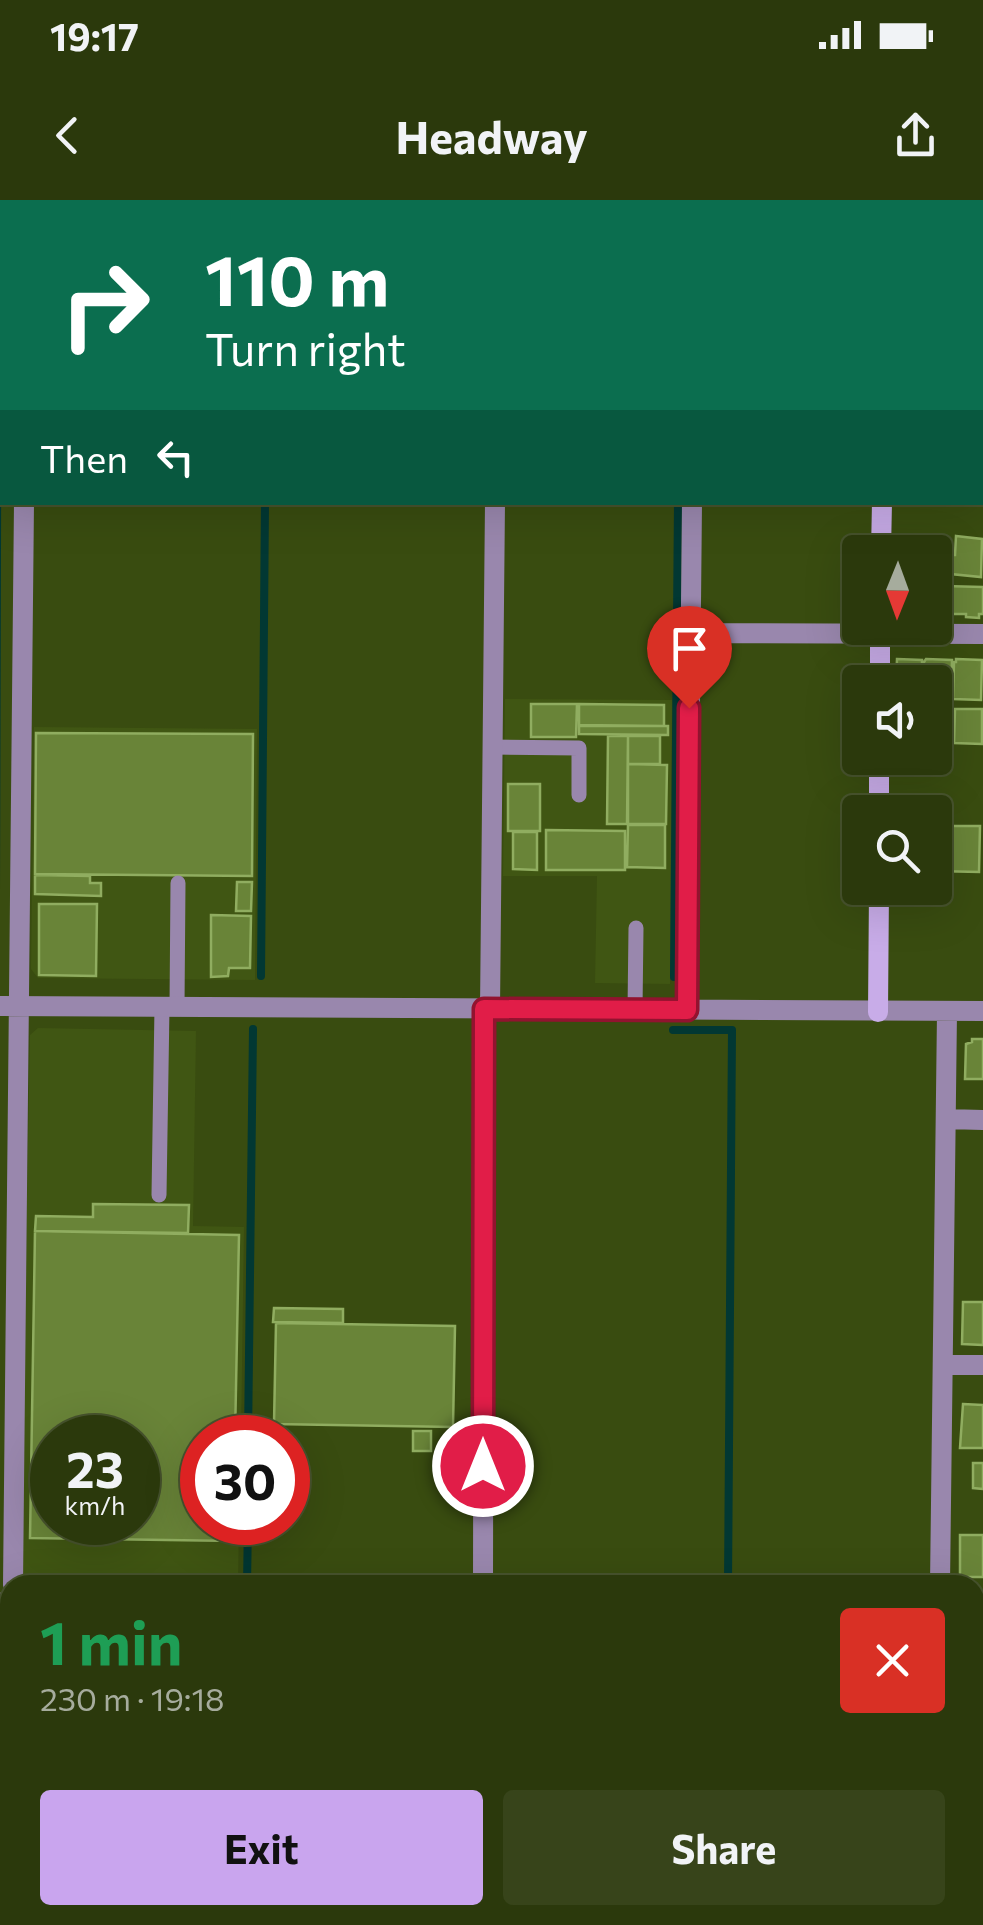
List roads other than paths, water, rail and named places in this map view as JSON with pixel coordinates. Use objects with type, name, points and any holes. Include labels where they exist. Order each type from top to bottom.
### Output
[{"type":"street","points":[[7,1575],[10,1006],[24,505]]},
{"type":"street","points":[[482,1575],[495,505]]},
{"type":"street","points":[[687,1010],[692,505]]},
{"type":"street","points":[[881,535],[882,505]]},
{"type":"street","points":[[690,633],[842,631]]},
{"type":"street","points":[[952,633],[983,634]]},
{"type":"street","points":[[878,1012],[879,905]]},
{"type":"street","points":[[10,1006],[983,1011]]},
{"type":"street","points":[[940,1575],[947,1012]]},
{"type":"street","points":[[946,1119],[983,1120]]},
{"type":"street","points":[[943,1365],[983,1365]]},
{"type":"lane","points":[[492,747],[580,748],[579,794]]},
{"type":"lane","points":[[158,1196],[178,883]]},
{"type":"lane","points":[[635,1010],[636,928]]},
{"type":"water","points":[[0,505],[1,505],[0,894]]},
{"type":"waterway","points":[[261,976],[265,505]]},
{"type":"waterway","points":[[674,977],[678,505]]},
{"type":"waterway","points":[[248,1415],[253,1029]]},
{"type":"waterway","points":[[673,1030],[732,1030],[728,1575]]},
{"type":"waterway","points":[[247,1575],[248,1545]]}]
